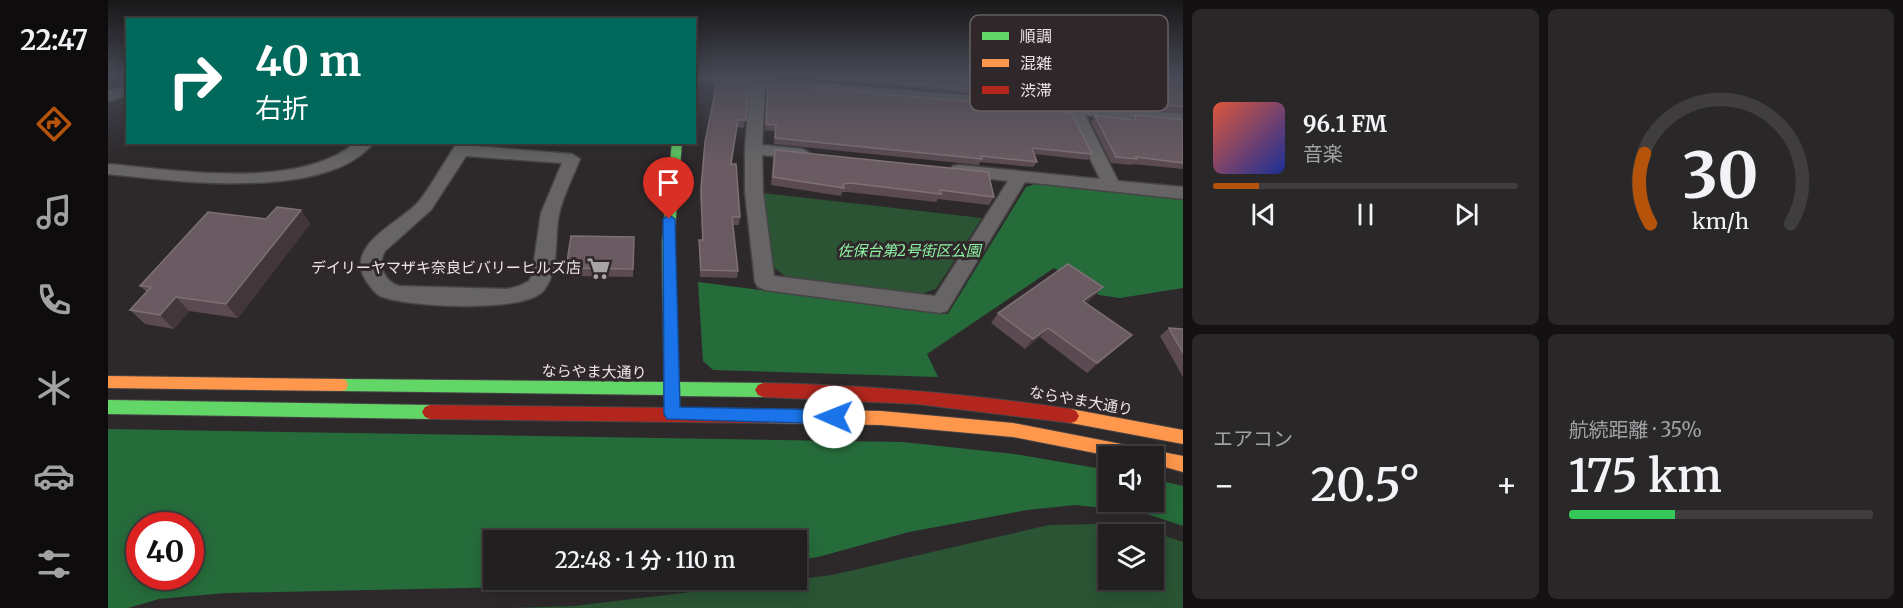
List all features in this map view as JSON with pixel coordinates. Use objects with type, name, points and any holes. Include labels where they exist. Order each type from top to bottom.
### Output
[{"type":"street","points":[[756,103],[753,148],[754,192],[765,282],[940,305],[1020,176]]},
{"type":"street","points":[[1074,111],[1112,186]]},
{"type":"street","points":[[1095,111],[1183,119]]},
{"type":"street","points":[[108,169],[231,178],[277,174],[318,168],[345,158],[363,144]]},
{"type":"street","points":[[672,414],[668,242],[677,144]]},
{"type":"street","points":[[753,148],[823,156]]},
{"type":"street","points":[[534,149],[572,159],[550,213],[543,275],[536,286],[524,293],[507,297],[399,294],[384,289],[372,273],[371,258],[378,246],[425,206],[461,150],[534,149]]},
{"type":"street","points":[[939,168],[1183,193]]},
{"type":"street","name":"ならやま大通り","points":[[108,382],[830,391],[917,395],[1066,413],[1183,437]]},
{"type":"street","points":[[108,407],[881,418],[1013,430],[1099,446]]},
{"type":"street","points":[[1164,459],[1183,464]]},
{"type":"green space","points":[[1038,183],[1183,198],[1183,288],[1120,298],[1099,295],[1054,268],[927,354],[938,377],[713,370],[703,361],[698,282],[948,314],[1026,187]]},
{"type":"green space","name":"佐保台第2号街区公園","points":[[763,193],[982,218],[936,289],[920,294],[787,278],[774,267]]},
{"type":"green space","points":[[108,429],[903,442],[1014,454],[1098,468],[1098,507],[1075,505],[1027,510],[909,532],[818,557],[807,559],[807,530],[483,530],[483,588],[225,593],[159,599],[128,608],[108,608]]},
{"type":"green space","points":[[1164,481],[1183,486],[1183,526],[1141,512],[1164,512]]},
{"type":"green space","points":[[1098,524],[1098,590],[1164,590],[1164,536],[1183,542],[1183,608],[512,608],[574,606],[707,590],[807,590],[807,578],[832,575],[1049,525]]},
{"type":"building","points":[[713,103],[747,103],[746,120],[738,120],[731,164],[736,164],[740,217],[732,217],[738,271],[701,270],[699,240],[703,240],[701,188],[705,142]]},
{"type":"building","points":[[767,103],[970,103],[970,111],[1064,111],[1072,114],[1092,154],[1032,148],[1037,162],[981,156],[982,159],[775,138],[776,125],[766,124]]},
{"type":"building","points":[[1168,103],[1183,103],[1183,107],[1168,105]]},
{"type":"building","points":[[1134,115],[1183,120],[1183,163],[1116,157],[1095,116],[1136,120]]},
{"type":"building","points":[[775,150],[988,172],[994,197],[940,190],[941,194],[850,183],[843,184],[844,188],[773,177]]},
{"type":"building","points":[[277,207],[301,210],[226,304],[176,297],[160,315],[130,310],[151,287],[140,286],[208,212],[266,219]]},
{"type":"building","points":[[571,236],[634,237],[633,269],[566,268]]},
{"type":"building","points":[[1068,264],[1103,287],[1083,301],[1132,335],[1097,363],[1048,328],[1033,339],[998,313]]},
{"type":"building","points":[[1169,328],[1183,329],[1183,353]]},
{"type":"traffic: fast","points":[[672,408],[668,242],[677,144]]},
{"type":"traffic: fast","points":[[341,385],[763,390]]},
{"type":"traffic: fast","points":[[108,407],[430,412]]},
{"type":"traffic: slow","points":[[108,382],[341,385]]},
{"type":"traffic: slow","points":[[768,416],[881,418],[1013,430],[1098,446]]},
{"type":"traffic: slow","points":[[1071,416],[1183,437]]},
{"type":"traffic: slow","points":[[1164,459],[1183,464]]},
{"type":"traffic: jam","points":[[763,390],[917,397],[1071,416]]},
{"type":"traffic: jam","points":[[430,412],[768,416]]},
{"type":"place","name":"デイリーヤマザキ奈良ビバリーヒルズ店","points":[[599,268]]},
{"type":"route","points":[[669,219],[672,414],[834,417]]}]
